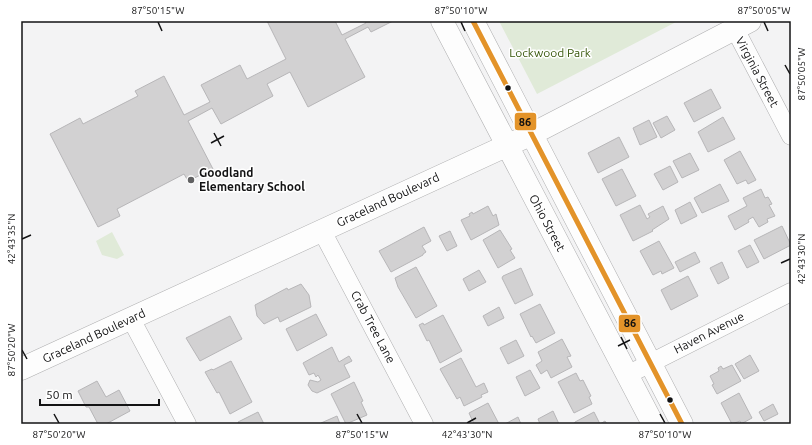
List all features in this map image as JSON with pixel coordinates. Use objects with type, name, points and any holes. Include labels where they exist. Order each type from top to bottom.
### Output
[{"type":"street","name":"Ohio Street","points":[[442,21],[653,424]]},
{"type":"street","points":[[473,21],[682,424]]},
{"type":"street","name":"Graceland Boulevard","points":[[21,369],[507,146],[742,25]]},
{"type":"street","name":"Virginia Street","points":[[742,25],[791,136]]},
{"type":"street","name":"Crab Tree Lane","points":[[322,230],[424,424]]},
{"type":"street","name":"Haven Avenue","points":[[627,375],[791,292]]},
{"type":"street","points":[[131,318],[187,424]]},
{"type":"green space","name":"Lockwood Park","points":[[499,21],[678,21],[537,94]]},
{"type":"green space","points":[[112,232],[124,255],[117,259],[102,255],[96,241]]},
{"type":"building","points":[[267,21],[335,21],[342,35],[366,23],[365,21],[393,21],[371,32],[368,27],[345,39],[365,77],[308,107],[290,72],[267,84],[273,96],[221,124],[212,108],[188,121],[213,169],[188,181],[184,174],[117,209],[120,216],[98,227],[50,134],[80,118],[83,124],[138,96],[135,91],[164,76],[184,115],[210,102],[201,85],[240,65],[247,79],[286,59]]},
{"type":"building","points":[[711,89],[721,108],[694,122],[684,103]]},
{"type":"building","points":[[667,116],[675,130],[661,138],[653,123]]},
{"type":"building","points":[[723,117],[735,139],[708,152],[698,132]]},
{"type":"building","points":[[649,120],[657,137],[640,145],[633,128]]},
{"type":"building","points":[[619,137],[629,157],[598,173],[588,153]]},
{"type":"building","points":[[740,151],[756,180],[748,184],[746,180],[737,184],[724,160]]},
{"type":"building","points":[[690,153],[699,170],[682,178],[673,161]]},
{"type":"building","points":[[670,166],[678,182],[663,190],[654,174]]},
{"type":"building","points":[[622,169],[636,196],[616,206],[602,179]]},
{"type":"building","points":[[720,184],[729,201],[702,213],[694,198]]},
{"type":"building","points":[[761,189],[765,198],[768,197],[772,204],[769,205],[775,216],[767,219],[768,222],[759,227],[753,217],[748,220],[749,222],[735,230],[728,216],[747,206],[743,198]]},
{"type":"building","points":[[690,202],[697,216],[681,224],[675,210]]},
{"type":"building","points":[[640,205],[647,219],[650,217],[648,214],[663,206],[669,219],[652,230],[653,231],[633,241],[620,215]]},
{"type":"building","points":[[488,206],[493,216],[496,214],[499,225],[471,240],[461,220],[470,216],[469,214],[472,212],[473,214]]},
{"type":"building","points":[[782,226],[791,245],[764,259],[754,240]]},
{"type":"building","points":[[424,227],[431,241],[422,246],[426,252],[391,272],[379,251]]},
{"type":"building","points":[[500,230],[512,249],[510,250],[515,258],[498,268],[483,240]]},
{"type":"building","points":[[450,231],[457,246],[447,251],[439,236]]},
{"type":"building","points":[[659,241],[674,268],[662,274],[661,271],[653,275],[640,251]]},
{"type":"building","points":[[750,245],[759,262],[747,268],[738,251]]},
{"type":"building","points":[[695,252],[700,262],[680,272],[675,262]]},
{"type":"building","points":[[722,262],[729,278],[718,284],[710,268]]},
{"type":"building","points":[[416,267],[437,306],[416,318],[398,287],[395,278]]},
{"type":"building","points":[[521,268],[533,295],[515,304],[502,278],[503,276]]},
{"type":"building","points":[[479,270],[486,282],[469,291],[463,279]]},
{"type":"building","points":[[688,276],[698,296],[671,310],[661,290]]},
{"type":"building","points":[[301,284],[309,295],[311,307],[280,322],[278,317],[264,324],[257,316],[255,305],[287,288],[288,290]]},
{"type":"building","points":[[540,304],[555,333],[536,343],[532,336],[531,337],[520,314]]},
{"type":"building","points":[[499,307],[504,318],[488,326],[483,316]]},
{"type":"building","points":[[316,314],[327,335],[297,351],[286,329]]},
{"type":"building","points":[[443,315],[462,351],[440,363],[429,340],[427,341],[419,325],[423,323],[424,325]]},
{"type":"building","points":[[230,316],[242,339],[200,361],[186,338]]},
{"type":"building","points":[[562,339],[571,356],[567,357],[572,367],[551,378],[547,370],[541,374],[536,365],[542,361],[538,352]]},
{"type":"building","points":[[516,340],[524,356],[508,364],[500,348]]},
{"type":"building","points":[[332,347],[339,362],[349,356],[352,361],[344,365],[350,377],[317,393],[312,391],[308,385],[310,380],[318,382],[321,380],[318,375],[316,377],[314,373],[309,375],[303,363]]},
{"type":"building","points":[[750,355],[759,371],[744,379],[735,364]]},
{"type":"building","points":[[461,358],[476,387],[484,383],[488,392],[481,395],[482,397],[464,406],[460,397],[457,399],[440,369]]},
{"type":"building","points":[[231,361],[252,402],[230,414],[219,392],[217,393],[205,372],[212,369],[213,370]]},
{"type":"building","points":[[732,365],[741,381],[717,394],[712,385],[714,384],[710,376],[719,371],[718,368],[721,366],[723,369]]},
{"type":"building","points":[[530,370],[540,388],[525,396],[516,377]]},
{"type":"building","points":[[576,373],[580,381],[583,380],[591,396],[589,397],[592,404],[574,413],[558,382]]},
{"type":"building","points":[[97,381],[106,397],[119,390],[130,411],[106,424],[98,424],[89,407],[86,407],[78,391]]},
{"type":"building","points":[[354,382],[363,401],[361,402],[367,415],[346,424],[331,394]]},
{"type":"building","points":[[739,393],[752,418],[741,424],[740,421],[732,424],[721,403]]},
{"type":"building","points":[[488,403],[499,424],[474,424],[469,413]]},
{"type":"building","points":[[773,404],[778,414],[764,421],[759,412]]},
{"type":"building","points":[[553,411],[559,424],[540,424],[538,419]]},
{"type":"building","points":[[258,412],[264,424],[239,424],[238,422]]},
{"type":"building","points":[[594,412],[600,424],[574,424],[575,422]]},
{"type":"building","points":[[337,416],[340,424],[321,424],[321,423]]},
{"type":"building","points":[[518,417],[521,424],[505,424]]},
{"type":"building","points":[[605,421],[607,424],[600,424]]},
{"type":"transit line","name":"86","points":[[473,21],[682,424]]},
{"type":"place","name":"Goodland Elementary School","points":[[191,180]]}]
